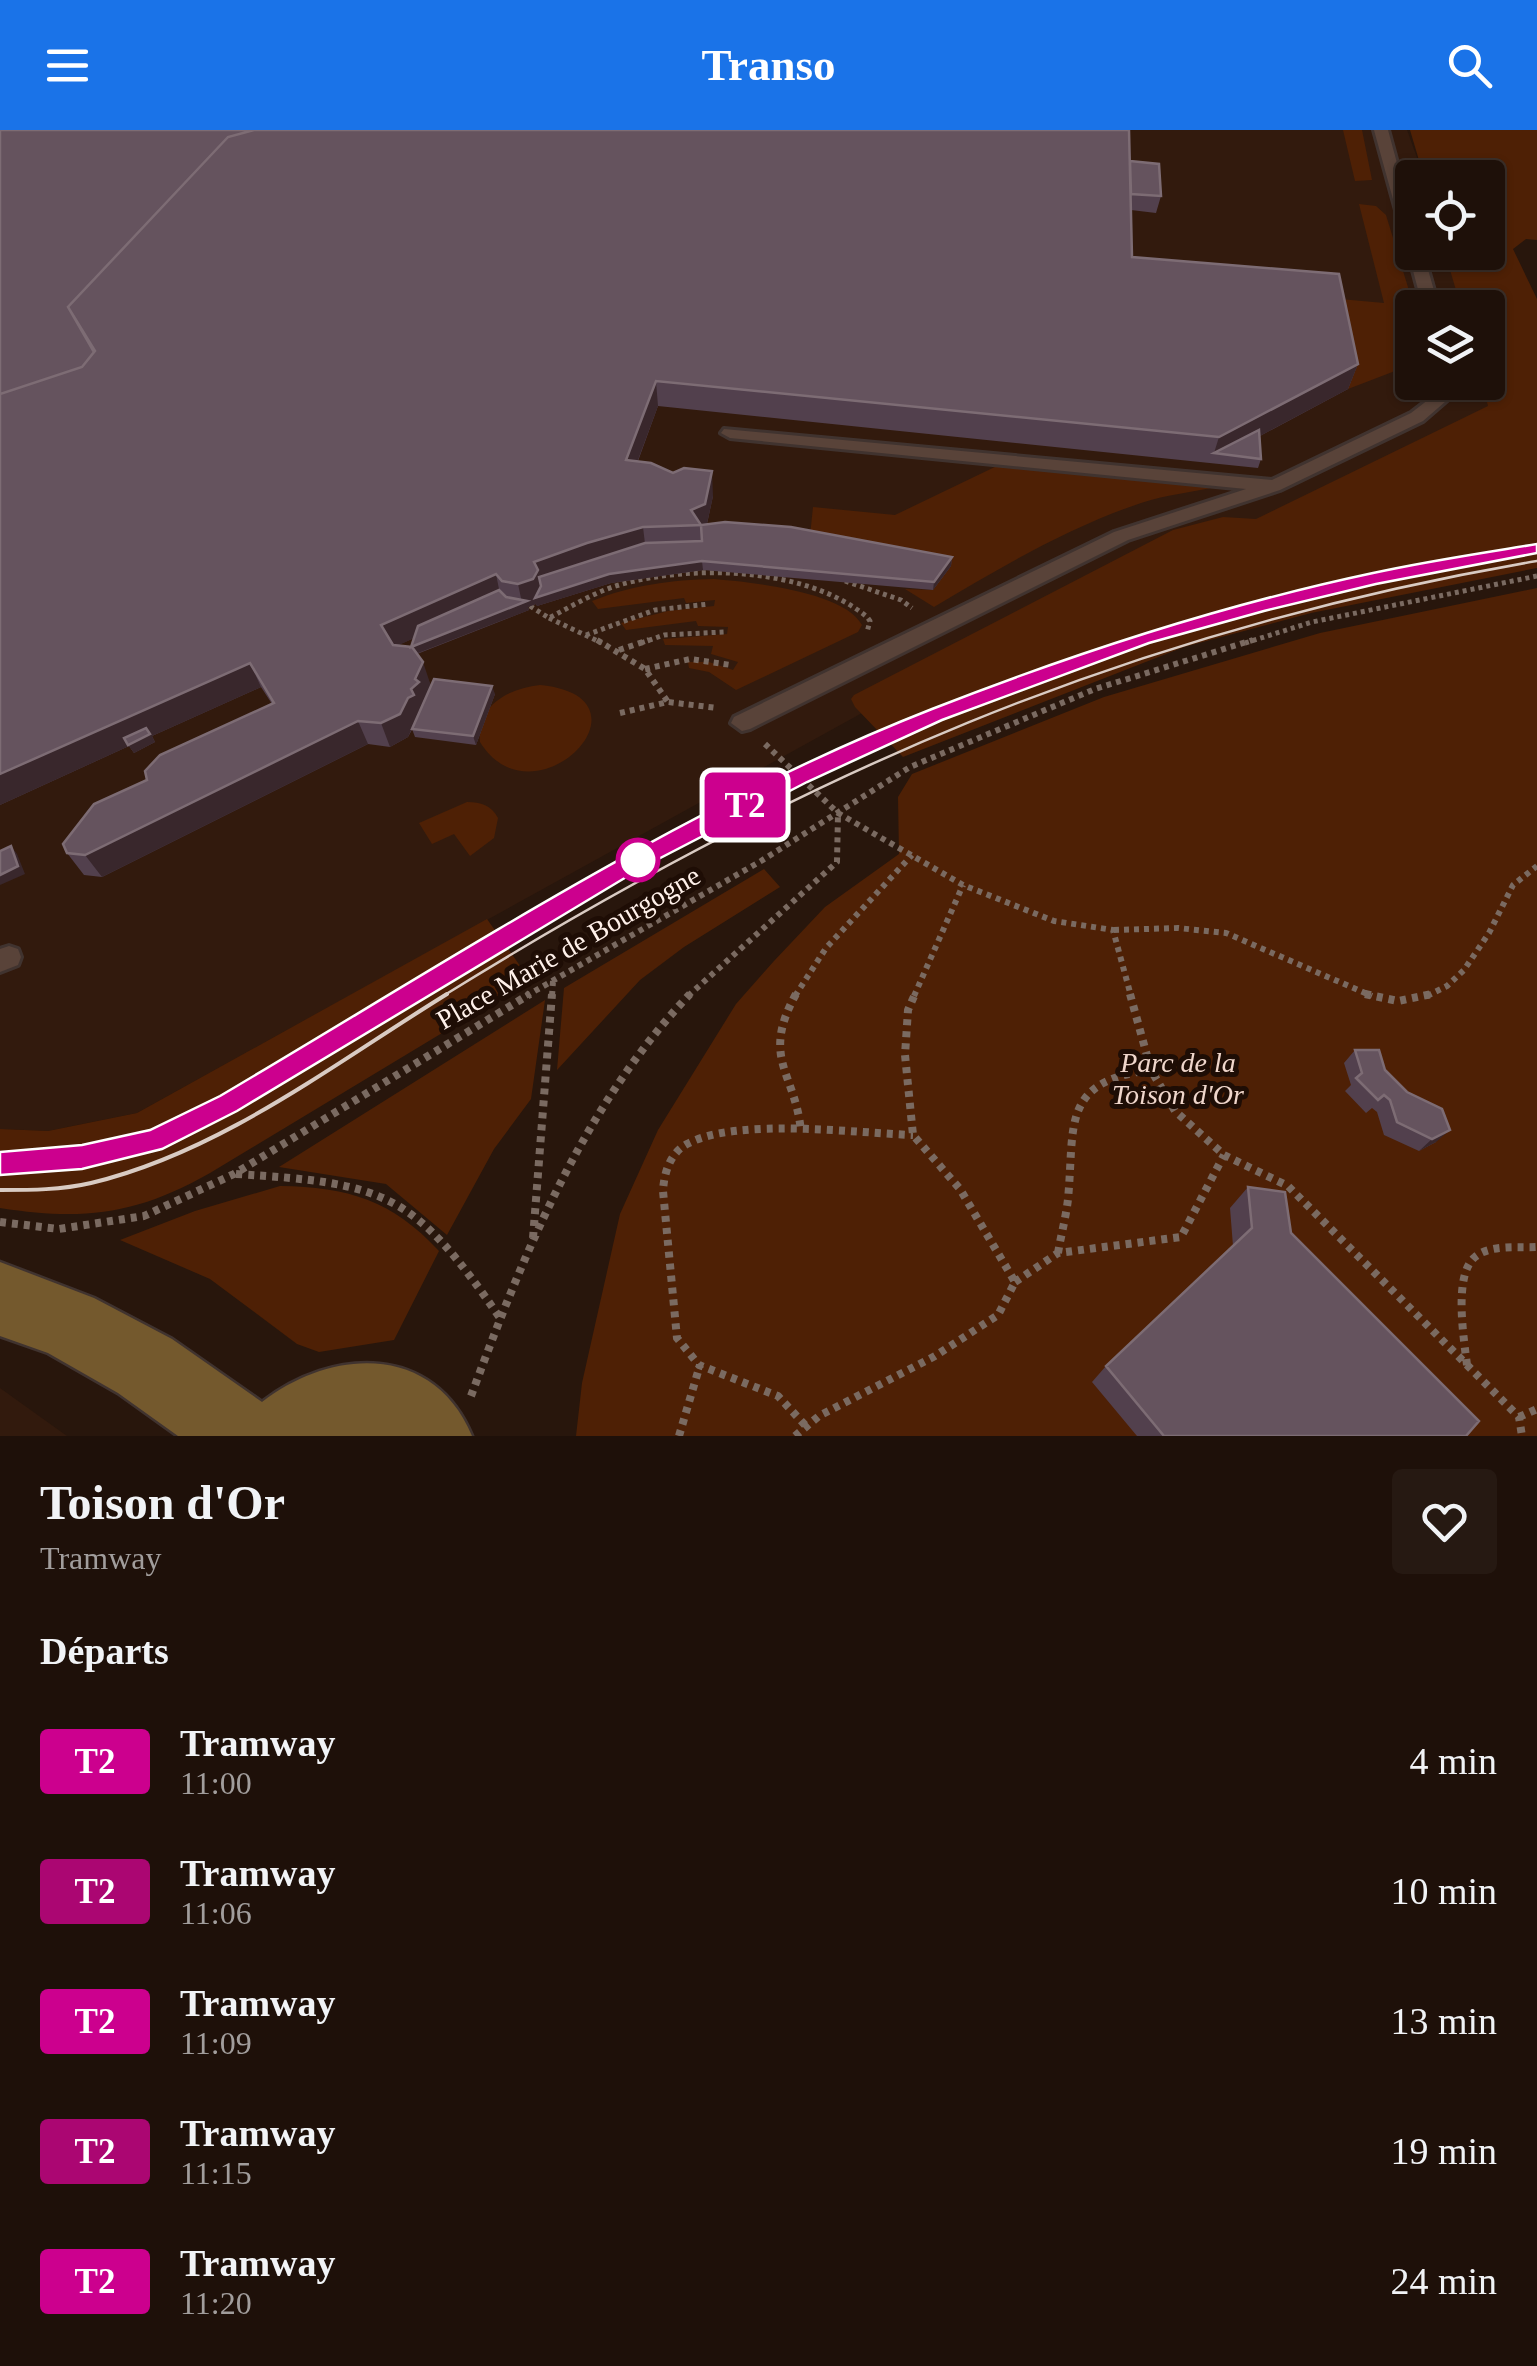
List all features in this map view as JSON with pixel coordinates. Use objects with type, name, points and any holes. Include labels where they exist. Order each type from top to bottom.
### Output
[{"type":"street","points":[[0,1299],[68,1324],[145,1366],[244,1436]]},
{"type":"street","points":[[280,1436],[297,1420],[333,1403],[369,1399],[451,1419]]},
{"type":"lane","points":[[1381,130],[1395,181]]},
{"type":"lane","points":[[742,723],[1121,536],[1274,486],[1416,417],[1438,400]]},
{"type":"lane","points":[[730,433],[1274,486]]},
{"type":"path","points":[[612,578],[701,562]]},
{"type":"path","points":[[549,618],[619,585],[664,576],[715,574],[766,578],[819,592],[868,617],[868,630],[861,637]]},
{"type":"path","name":"Place Marie de Bourgogne","points":[[0,1222],[59,1229],[144,1216],[234,1174],[910,767],[1000,726],[1094,689],[1312,622],[1537,576]]},
{"type":"path","points":[[836,577],[901,600],[937,626]]},
{"type":"path","points":[[584,635],[655,610],[709,604]]},
{"type":"path","points":[[530,606],[618,650],[645,669],[668,702]]},
{"type":"path","points":[[618,650],[664,635],[724,632]]},
{"type":"path","points":[[645,669],[690,659],[731,666]]},
{"type":"path","points":[[718,708],[734,700]]},
{"type":"path","points":[[620,713],[668,702],[718,708],[742,723],[838,812],[963,885],[1054,921],[1114,930],[1193,927],[1241,937],[1310,972],[1373,997],[1398,1000],[1445,989],[1483,948],[1513,886],[1537,866]]},
{"type":"path","points":[[451,1419],[581,1143],[628,1068],[714,968],[802,897],[838,862],[838,812]]},
{"type":"path","points":[[802,1132],[802,1120],[779,1059],[782,1028],[792,1001],[859,910],[912,854]]},
{"type":"path","points":[[963,885],[908,1010],[905,1055],[914,1135],[960,1189],[1015,1282]]},
{"type":"path","points":[[1114,930],[1150,1070],[1176,1111],[1203,1140],[1224,1155],[1288,1186],[1519,1417],[1522,1436]]},
{"type":"path","points":[[533,1246],[552,980]]},
{"type":"path","points":[[1058,1253],[1067,1206],[1075,1115],[1083,1100],[1112,1076],[1150,1070]]},
{"type":"path","points":[[805,1426],[778,1396],[727,1380],[686,1355],[672,1319],[665,1172],[682,1146],[719,1133],[914,1135]]},
{"type":"path","points":[[795,1436],[805,1426],[935,1356],[998,1315],[1015,1282],[1058,1253],[1181,1237],[1224,1155]]},
{"type":"path","points":[[234,1174],[356,1185],[401,1204],[443,1239],[500,1318]]},
{"type":"path","points":[[1467,1367],[1466,1268],[1476,1256],[1496,1250],[1537,1247]]},
{"type":"path","points":[[679,1436],[700,1365]]},
{"type":"path","points":[[1519,1417],[1537,1409]]},
{"type":"shaded area","points":[[0,130],[1407,130],[1418,160],[1395,160],[1395,270],[1457,270],[1464,290],[1395,290],[1395,400],[1498,400],[1511,423],[882,702],[137,1113],[48,1131],[0,1129]]},
{"type":"shaded area","points":[[0,1388],[67,1436],[0,1436]]},
{"type":"green space","points":[[1343,130],[1362,130],[1372,180],[1355,181]]},
{"type":"green space","points":[[1410,130],[1537,130],[1537,240],[1526,239],[1513,249],[1537,299],[1537,568],[1311,613],[1184,647],[903,757],[855,707],[851,699],[854,695],[1173,530],[1223,517],[1256,519],[1488,406],[1486,400],[1505,400],[1505,290],[1456,290],[1450,270],[1505,270],[1505,160],[1419,160]]},
{"type":"green space","points":[[1359,204],[1376,206],[1386,215],[1395,245],[1395,270],[1403,270],[1409,290],[1395,290],[1395,371],[1348,389],[1329,298],[1384,303]]},
{"type":"green space","points":[[1001,464],[1216,487],[1150,500],[1087,524],[934,607],[905,589],[933,590],[950,565],[810,536],[813,507],[895,515]]},
{"type":"green space","points":[[714,579],[816,596],[852,613],[862,625],[858,632],[736,690],[709,672],[689,668],[688,662],[709,662],[733,670],[738,662],[711,654],[713,646],[665,645],[663,639],[727,634],[728,627],[698,626],[696,621],[626,630],[621,623],[668,611],[714,606],[715,600],[686,603],[684,598],[598,609],[592,601],[652,584]]},
{"type":"green space","name":"Parc de la Toison d'Or","points":[[1537,588],[1537,1436],[576,1436],[582,1383],[620,1214],[658,1130],[736,1004],[825,907],[899,854],[898,797],[912,774],[1104,697],[1320,633]]},
{"type":"green space","points":[[540,685],[575,694],[590,711],[589,731],[576,751],[555,765],[529,771],[503,765],[480,742],[483,718],[506,695]]},
{"type":"green space","points":[[467,802],[485,805],[498,818],[494,838],[470,856],[454,834],[432,844],[419,823]]},
{"type":"green space","points":[[764,869],[780,887],[684,947],[640,980],[557,1070],[564,988]]},
{"type":"green space","points":[[487,919],[530,980],[210,1173],[158,1198],[108,1211],[57,1214],[0,1208],[0,1129],[48,1131],[137,1113]]},
{"type":"green space","points":[[545,1000],[531,1099],[494,1149],[447,1235],[386,1184],[279,1167]]},
{"type":"green space","points":[[280,1186],[327,1189],[367,1200],[404,1219],[439,1251],[394,1340],[319,1352],[297,1344],[210,1279],[120,1240],[195,1211]]},
{"type":"building","points":[[0,130],[254,130],[228,137],[68,307],[94,352],[82,367],[0,394]]},
{"type":"building","points":[[254,130],[1129,130],[1132,257],[1339,274],[1358,364],[1219,437],[656,381],[626,460],[651,463],[673,473],[684,468],[712,471],[705,504],[691,510],[701,525],[643,527],[587,543],[534,562],[538,570],[533,579],[518,584],[502,581],[496,574],[381,625],[393,645],[412,647],[423,662],[415,679],[419,682],[411,689],[414,695],[408,698],[400,714],[381,723],[358,721],[85,855],[67,853],[63,844],[94,804],[147,780],[145,771],[160,755],[274,703],[250,663],[0,774],[0,394],[82,367],[95,351],[68,307],[228,137]]},
{"type":"building","points":[[1130,161],[1159,164],[1161,196],[1131,194]]},
{"type":"building","points":[[1259,430],[1261,459],[1214,453]]},
{"type":"building","points":[[725,522],[791,527],[952,557],[934,582],[702,561],[609,574],[535,598],[541,586],[539,577],[645,543],[702,541],[701,525]]},
{"type":"building","points":[[499,590],[506,597],[527,601],[411,647],[418,626]]},
{"type":"building","points":[[434,679],[492,686],[473,736],[412,729]]},
{"type":"building","points":[[146,728],[150,734],[128,745],[124,738]]},
{"type":"building","points":[[11,846],[18,866],[0,875],[0,851]]},
{"type":"building","points":[[1355,1050],[1379,1050],[1385,1070],[1407,1092],[1442,1109],[1450,1130],[1432,1139],[1397,1122],[1390,1100],[1384,1095],[1378,1100],[1356,1078],[1362,1073]]},
{"type":"building","points":[[1248,1187],[1285,1192],[1291,1233],[1479,1421],[1466,1436],[1164,1436],[1106,1366],[1252,1228]]},
{"type":"tram line","name":"T2","points":[[0,1163],[82,1157],[153,1141],[228,1104],[636,861],[800,777],[936,715],[1144,638],[1264,604],[1376,578],[1537,549]]},
{"type":"tram line","points":[[443,996],[574,917],[705,845],[968,723],[1103,672],[1242,628],[1386,591],[1537,561]]},
{"type":"tram line","points":[[408,996],[666,848],[797,780],[992,693],[1176,629]]},
{"type":"tram line","points":[[0,1163],[83,1157],[153,1141],[228,1103],[412,994]]},
{"type":"tram line","points":[[0,1190],[91,1183],[186,1150],[276,1103],[447,994]]}]
